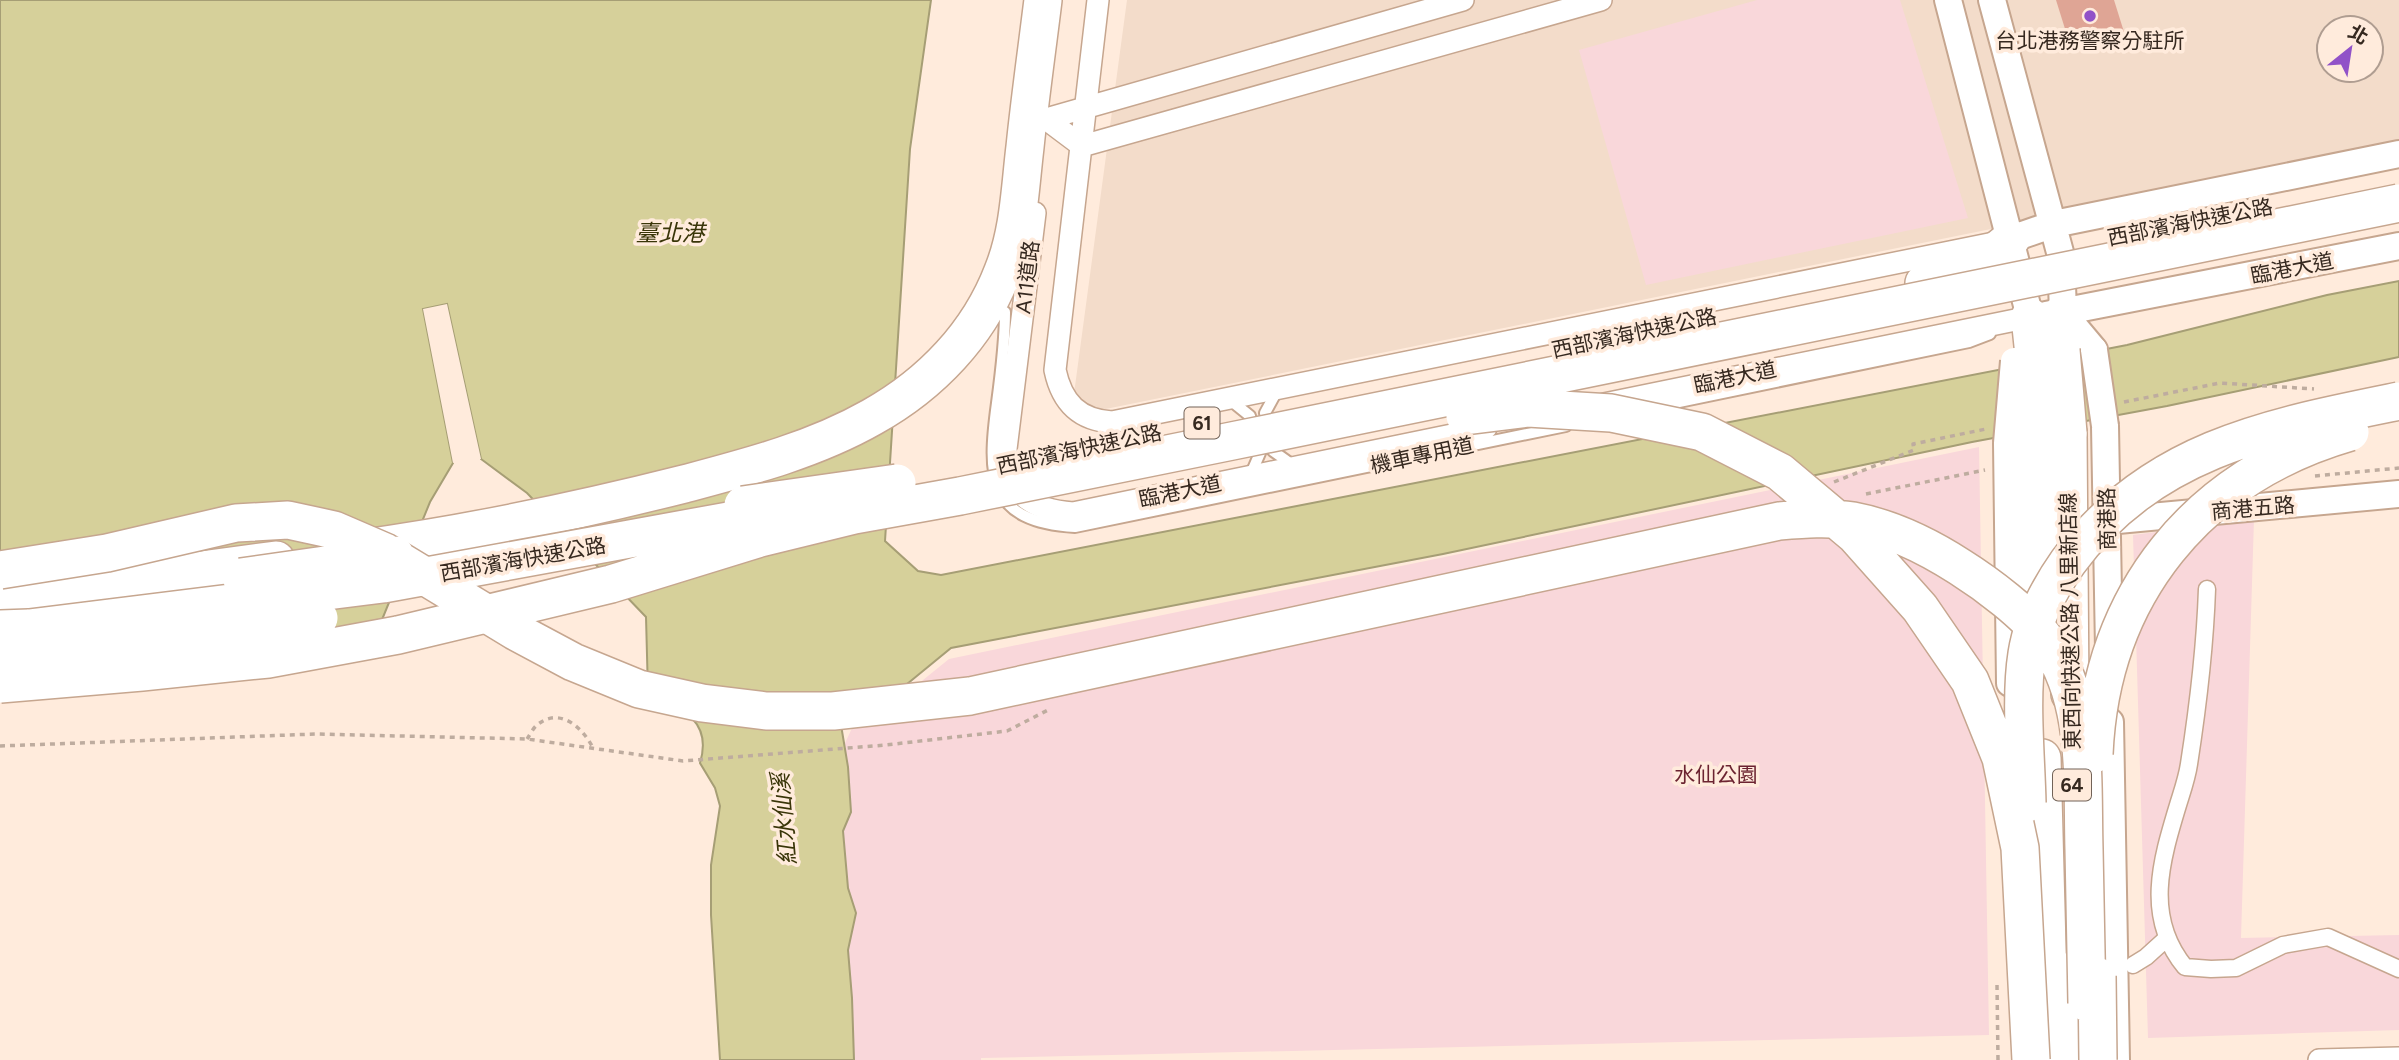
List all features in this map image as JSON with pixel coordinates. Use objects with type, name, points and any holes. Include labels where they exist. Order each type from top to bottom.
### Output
[{"type":"highway","points":[[0,603],[113,582],[371,547],[494,526],[651,492],[774,458],[833,437],[863,422],[923,383],[997,308],[1016,222],[1042,0]]},
{"type":"highway","name":"西部濱海快速公路","points":[[0,629],[29,628],[383,584],[634,539],[1957,268],[2399,181]]},
{"type":"highway","points":[[0,684],[268,659],[398,635],[611,584],[760,538],[854,515],[1219,444],[2399,203]]},
{"type":"highway","name":"西部濱海快速公路","points":[[0,655],[71,650],[208,634],[386,608],[816,530],[2399,213]]},
{"type":"highway","points":[[0,603],[104,597],[960,474],[1134,443],[1968,274],[2011,239]]},
{"type":"highway","name":"東西向快速公路 八里新店線","points":[[2047,315],[2051,354],[2029,443],[2053,598],[2078,1060]]},
{"type":"highway","points":[[2032,1060],[2025,679],[2027,652],[2045,601],[2059,576],[2086,540],[2116,510],[2158,478],[2228,443],[2271,429],[2399,401]]},
{"type":"highway","points":[[1129,469],[1360,434],[1442,418],[1528,408],[1611,413],[1702,432],[1780,472],[1855,535],[1920,608],[1970,681],[2001,758],[2020,848],[2032,1060]]},
{"type":"highway","points":[[2098,1060],[2092,782],[2095,738],[2113,647],[2132,602],[2154,565],[2180,533],[2230,488],[2289,454],[2323,439],[2399,421]]},
{"type":"highway","points":[[0,570],[107,552],[236,523],[288,520],[334,530],[385,552],[515,631],[573,662],[639,689],[702,703],[766,711],[833,710],[970,696],[1779,521],[1814,518],[1854,522],[1897,536],[1941,555],[1978,579],[2017,610],[2045,638],[2061,667],[2074,700],[2081,743],[2088,1060]]},
{"type":"highway","name":"東西向快速公路 八里新店線","points":[[2050,1060],[2053,598]]},
{"type":"street","name":"A11道路","points":[[1060,0],[1007,460],[1010,479],[1021,494],[1036,506],[1052,512],[1073,513]]},
{"type":"street","name":"A11道路","points":[[1098,0],[1055,370],[1058,386],[1078,412],[1093,421],[1112,422],[1229,399]]},
{"type":"street","points":[[1046,119],[1463,0]]},
{"type":"street","points":[[1046,119],[1082,146],[1601,0]]},
{"type":"street","points":[[1948,0],[2011,239],[2047,315]]},
{"type":"street","points":[[1992,0],[2061,256],[2047,315],[2051,354]]},
{"type":"street","points":[[1229,399],[2011,239],[2054,224],[2399,154]]},
{"type":"street","points":[[2061,256],[2399,190]]},
{"type":"street","name":"臨港大道","points":[[1073,513],[2399,246]]},
{"type":"street","name":"商港路","points":[[2051,354],[2105,426],[2116,1060]]},
{"type":"street","points":[[2014,1060],[2029,443]]},
{"type":"street","name":"商港五路","points":[[2107,521],[2399,494]]},
{"type":"street","points":[[2207,589],[2205,635],[2189,768],[2164,850],[2158,889],[2163,929],[2167,939],[2185,967],[2236,968],[2283,946],[2328,937],[2399,969]]},
{"type":"street","points":[[2133,965],[2167,939]]},
{"type":"street","points":[[2319,1060],[2399,1058]]},
{"type":"lane","name":"機車專用道","points":[[997,308],[1004,338],[991,455],[994,479],[1004,498],[1016,511],[1032,521],[1075,527],[1969,342],[2047,315]]},
{"type":"lane","points":[[1278,389],[1265,413],[1273,451],[1296,467]]},
{"type":"lane","points":[[1229,399],[1250,416],[1259,453],[1250,476]]},
{"type":"path","points":[[1862,495],[1994,468],[2029,443]]},
{"type":"path","points":[[527,739],[537,725],[550,718],[562,718],[581,730],[593,748]]},
{"type":"path","points":[[0,746],[315,734],[527,739],[683,761],[886,746]]},
{"type":"shaded area","points":[[1127,0],[2399,0],[2399,146],[1071,416]]},
{"type":"green space","points":[[1757,0],[1900,0],[1968,218],[1646,285],[1579,50]]},
{"type":"green space","name":"水仙公園","points":[[1979,447],[1989,1035],[981,1060],[841,1060],[839,756],[860,711],[902,697],[949,659]]},
{"type":"green space","points":[[2254,519],[2241,938],[2399,935],[2399,1030],[2148,1038],[2133,535]]},
{"type":"water","name":"臺北港","points":[[0,0],[931,0],[910,149],[885,541],[918,571],[941,575],[2127,345],[2327,295],[2399,281],[2399,357],[2167,406],[1972,442],[1443,554],[951,648],[901,689],[841,725],[848,767],[851,812],[843,831],[848,888],[856,913],[848,950],[854,1060],[720,1060],[711,915],[711,865],[720,806],[715,788],[700,763],[702,736],[698,726],[682,710],[648,693],[646,617],[527,493],[481,459],[447,304],[423,309],[453,463],[430,502],[368,654],[0,698]]},
{"type":"pier","points":[[447,304],[481,459],[477,459],[444,308],[427,312],[457,462],[453,463],[423,309]]},
{"type":"building","name":"台北港務警察分駐所","points":[[2056,0],[2114,0],[2124,32],[2071,48]]},
{"type":"place","name":"台北港務警察分駐所","points":[[2090,16]]},
{"type":"water label","name":"紅水仙溪","points":[[784,819]]}]
